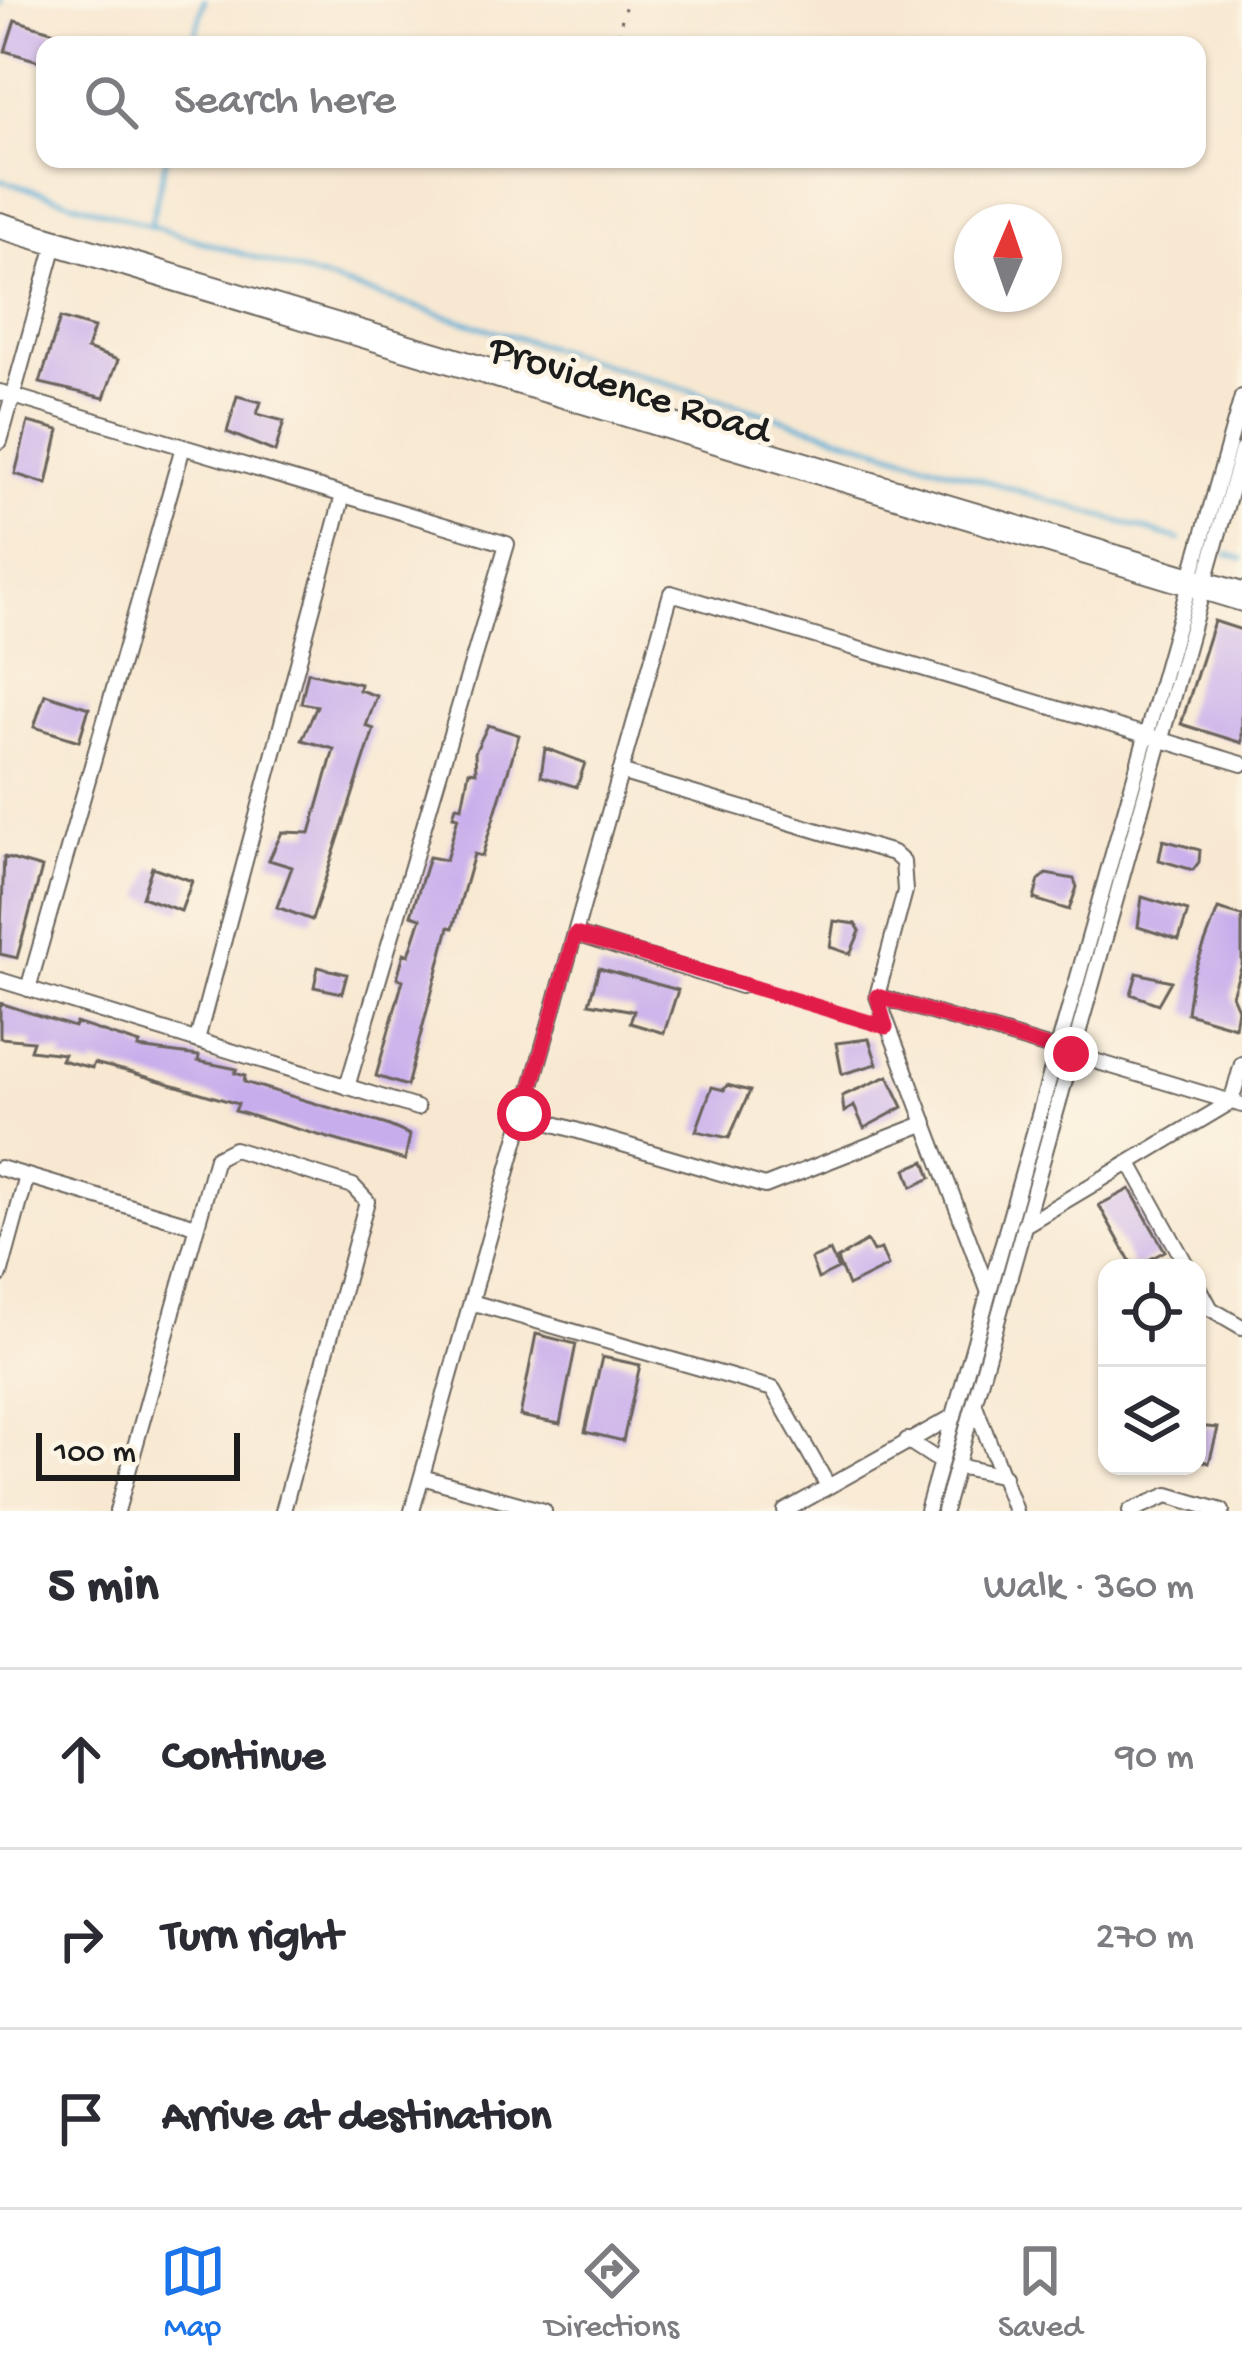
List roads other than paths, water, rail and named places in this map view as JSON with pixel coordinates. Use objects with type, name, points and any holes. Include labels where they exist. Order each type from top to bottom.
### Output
[{"type":"street","name":"Providence Road","points":[[0,220],[1187,580]]},
{"type":"street","name":"Providence Road","points":[[0,231],[1187,580],[1242,590]]},
{"type":"street","points":[[0,441],[6,394],[54,248]]},
{"type":"street","points":[[6,394],[507,544],[347,1087]]},
{"type":"street","points":[[1153,738],[1187,580],[1236,438],[1242,397]]},
{"type":"street","points":[[28,989],[183,447]]},
{"type":"street","points":[[927,1511],[1242,450]]},
{"type":"street","points":[[197,1040],[343,495]]},
{"type":"street","name":"Providence Road","points":[[1205,585],[1242,604]]},
{"type":"street","points":[[412,1511],[670,593],[1242,764]]},
{"type":"street","points":[[620,772],[893,854],[903,862],[905,891],[877,996],[989,1292]]},
{"type":"street","points":[[575,934],[741,986]]},
{"type":"street","points":[[0,980],[417,1108]]},
{"type":"street","points":[[877,996],[1237,1103]]},
{"type":"street","points":[[944,1511],[1023,1226],[1064,1053]]},
{"type":"street","points":[[1237,1103],[1242,1064]]},
{"type":"street","points":[[1023,1226],[1237,1103]]},
{"type":"street","points":[[524,1114],[766,1186],[926,1124]]},
{"type":"street","points":[[117,1511],[216,1158],[226,1150],[353,1186],[365,1195],[367,1208],[283,1511]]},
{"type":"street","points":[[1131,1166],[1183,1259]]},
{"type":"street","points":[[0,1168],[196,1226]]},
{"type":"street","points":[[0,1275],[27,1176]]},
{"type":"street","points":[[1206,1300],[1211,1309],[1242,1327]]},
{"type":"street","points":[[471,1302],[773,1389],[828,1486]]},
{"type":"street","points":[[975,1405],[1016,1511]]},
{"type":"street","points":[[785,1511],[954,1417]]},
{"type":"street","points":[[907,1440],[941,1462]]},
{"type":"street","points":[[957,1466],[1004,1476]]},
{"type":"street","points":[[422,1477],[544,1511]]},
{"type":"street","points":[[1130,1511],[1168,1496],[1222,1511]]},
{"type":"waterway","points":[[0,5],[1,0]]},
{"type":"waterway","points":[[195,36],[204,0]]},
{"type":"waterway","points":[[150,227],[164,168]]},
{"type":"waterway","points":[[0,180],[1180,540]]},
{"type":"waterway","points":[[1227,554],[1242,559]]}]
